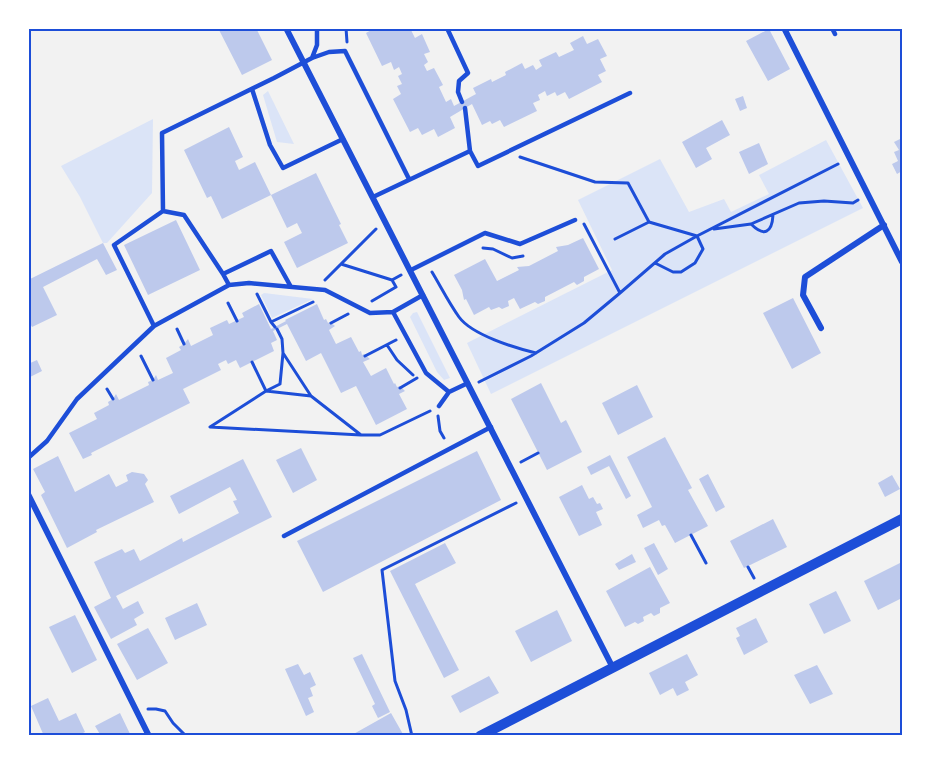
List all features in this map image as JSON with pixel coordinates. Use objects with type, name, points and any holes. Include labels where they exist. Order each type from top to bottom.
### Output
[{"type":"street","points":[[286,28],[613,668]]},
{"type":"street","points":[[784,28],[903,262]]},
{"type":"street","points":[[821,328],[803,294],[805,277],[884,225]]},
{"type":"street","points":[[28,494],[148,735]]},
{"type":"street","points":[[480,735],[903,519]]},
{"type":"lane","points":[[312,58],[317,45],[317,28]]},
{"type":"lane","points":[[447,28],[468,73],[459,81],[458,92],[462,102]]},
{"type":"lane","points":[[832,28],[835,34]]},
{"type":"lane","points":[[163,211],[162,133],[312,58],[329,52],[345,51],[409,179]]},
{"type":"lane","points":[[252,89],[270,145],[283,168],[343,139]]},
{"type":"lane","points":[[465,108],[470,151],[478,166],[630,93]]},
{"type":"lane","points":[[373,196],[470,151]]},
{"type":"lane","points":[[154,326],[114,245],[163,211],[184,215],[229,285]]},
{"type":"lane","points":[[411,270],[485,233],[520,244],[575,220]]},
{"type":"lane","points":[[223,274],[272,250],[291,286]]},
{"type":"lane","points":[[28,458],[47,441],[77,399],[154,326],[229,285],[251,283],[325,290],[370,313],[393,312],[423,296]]},
{"type":"lane","points":[[393,312],[426,374],[449,392]]},
{"type":"lane","points":[[439,406],[449,392],[468,383]]},
{"type":"lane","points":[[284,536],[490,427]]},
{"type":"path","points":[[512,150],[521,159],[595,182],[628,183],[649,222]]},
{"type":"path","points":[[477,383],[536,353],[584,323],[665,254],[850,158]]},
{"type":"path","points":[[709,230],[751,224],[800,203],[824,201],[853,203]]},
{"type":"path","points":[[751,224],[758,231],[769,230],[773,214]]},
{"type":"path","points":[[615,239],[649,222],[697,236],[703,249],[695,263],[681,272],[673,272],[655,263]]},
{"type":"path","points":[[575,229],[585,224],[620,293]]},
{"type":"path","points":[[316,290],[378,226]]},
{"type":"path","points":[[481,248],[492,249],[512,258],[528,254]]},
{"type":"path","points":[[341,264],[392,280],[403,274]]},
{"type":"path","points":[[425,276],[432,272],[460,319],[471,328],[515,348],[536,353]]},
{"type":"path","points":[[251,283],[282,339],[280,384],[210,427],[380,435],[439,406]]},
{"type":"path","points":[[271,322],[330,293]]},
{"type":"path","points":[[228,303],[237,321]]},
{"type":"path","points":[[177,329],[184,344]]},
{"type":"path","points":[[365,356],[405,335]]},
{"type":"path","points":[[283,353],[311,396],[361,435]]},
{"type":"path","points":[[141,356],[153,380]]},
{"type":"path","points":[[252,362],[266,391]]},
{"type":"path","points":[[400,388],[426,374]]},
{"type":"path","points":[[107,389],[113,399]]},
{"type":"path","points":[[266,391],[311,396]]},
{"type":"path","points":[[439,406],[440,431],[449,449]]},
{"type":"path","points":[[511,467],[538,453]]},
{"type":"path","points":[[412,735],[395,681],[382,570],[520,500]]},
{"type":"path","points":[[691,535],[706,563]]},
{"type":"path","points":[[748,567],[755,580]]},
{"type":"path","points":[[134,707],[165,711],[173,723],[186,735]]},
{"type":"shaded area","points":[[268,91],[294,144],[277,142],[263,95]]},
{"type":"shaded area","points":[[153,119],[152,193],[107,243],[103,243],[80,197],[61,166]]},
{"type":"shaded area","points":[[826,140],[863,208],[491,394],[467,343],[612,270],[578,200],[660,159],[689,212],[724,199],[731,212],[769,194],[759,175]]},
{"type":"shaded area","points":[[264,293],[313,299],[272,318],[261,295]]},
{"type":"shaded area","points":[[417,312],[450,378],[444,380],[437,372],[410,317]]},
{"type":"building","points":[[218,28],[256,28],[272,60],[242,75]]},
{"type":"building","points":[[375,28],[410,28],[415,38],[422,34],[430,52],[424,54],[428,62],[424,65],[427,71],[434,68],[443,85],[439,87],[446,102],[451,99],[454,106],[476,94],[473,88],[506,75],[505,72],[522,63],[525,69],[533,65],[536,70],[542,66],[539,60],[556,52],[559,57],[574,50],[570,43],[583,36],[587,44],[598,39],[607,56],[600,59],[606,71],[598,75],[602,82],[569,99],[565,92],[557,96],[555,92],[547,96],[545,91],[538,95],[540,100],[533,103],[537,111],[504,127],[500,120],[482,125],[472,104],[450,117],[455,128],[438,137],[434,129],[422,135],[418,128],[410,132],[393,99],[401,94],[397,86],[402,84],[398,76],[402,74],[399,67],[394,70],[391,62],[382,66],[366,33]]},
{"type":"building","points":[[769,29],[790,69],[768,81],[746,41]]},
{"type":"building","points":[[743,96],[747,108],[740,111],[735,99]]},
{"type":"building","points":[[722,120],[730,135],[706,148],[712,159],[696,168],[682,142]]},
{"type":"building","points":[[229,127],[243,157],[235,161],[239,170],[255,162],[271,195],[222,219],[211,196],[207,198],[184,150]]},
{"type":"building","points":[[902,138],[902,171],[897,174],[892,164],[898,161],[894,152],[899,150],[894,142]]},
{"type":"building","points":[[759,143],[768,164],[749,174],[739,152]]},
{"type":"building","points":[[316,173],[348,243],[297,268],[284,242],[302,233],[297,223],[287,228],[271,195]]},
{"type":"building","points":[[176,220],[200,270],[148,295],[124,245]]},
{"type":"building","points":[[583,238],[599,269],[584,277],[584,281],[577,285],[574,282],[545,297],[545,301],[538,304],[535,302],[520,309],[514,298],[508,301],[509,306],[502,309],[499,307],[491,310],[489,307],[474,315],[466,299],[464,300],[462,290],[454,275],[485,259],[497,281],[519,270],[517,267],[529,266],[558,251],[556,247],[568,245]]},
{"type":"building","points":[[103,243],[117,270],[106,275],[97,259],[43,287],[57,315],[32,327],[28,320],[28,280]]},
{"type":"building","points":[[793,298],[821,353],[792,369],[763,313]]},
{"type":"building","points":[[259,304],[271,329],[317,304],[324,320],[326,319],[328,323],[335,326],[329,330],[336,344],[351,337],[359,352],[361,351],[362,355],[370,359],[363,362],[371,376],[386,368],[394,384],[405,391],[399,394],[407,409],[376,425],[356,386],[341,393],[321,353],[306,361],[287,324],[273,331],[277,340],[271,343],[274,351],[240,368],[236,360],[228,364],[226,360],[218,364],[221,370],[183,389],[190,403],[83,459],[69,433],[97,419],[94,413],[109,405],[108,402],[116,394],[119,400],[149,385],[148,382],[156,375],[158,380],[173,373],[166,358],[181,350],[179,347],[188,339],[191,346],[213,335],[210,328],[227,320],[229,324],[244,317],[242,313]]},
{"type":"building","points":[[37,360],[42,371],[28,378],[28,364]]},
{"type":"building","points":[[541,383],[561,423],[566,420],[582,452],[547,470],[511,399]]},
{"type":"building","points":[[637,385],[653,417],[618,435],[602,403]]},
{"type":"building","points":[[665,437],[692,488],[688,490],[708,526],[675,543],[665,525],[662,526],[659,520],[643,528],[637,515],[652,507],[627,457]]},
{"type":"building","points":[[301,448],[317,480],[293,493],[276,460]]},
{"type":"building","points":[[477,451],[501,500],[323,592],[297,541]]},
{"type":"building","points":[[610,455],[631,496],[626,499],[609,466],[591,475],[587,467]]},
{"type":"building","points":[[58,456],[75,492],[109,474],[116,487],[128,481],[126,475],[132,472],[144,474],[148,480],[145,484],[154,502],[96,530],[97,532],[67,548],[41,495],[45,492],[33,469]]},
{"type":"building","points":[[243,459],[272,517],[116,596],[123,609],[138,601],[144,613],[134,619],[137,625],[111,639],[94,607],[111,598],[94,562],[122,549],[125,553],[134,549],[140,561],[182,538],[183,542],[239,513],[233,501],[237,500],[230,487],[179,514],[170,496]]},
{"type":"building","points":[[708,474],[725,507],[716,512],[699,479]]},
{"type":"building","points":[[892,475],[900,489],[885,497],[878,483]]},
{"type":"building","points":[[582,485],[589,499],[593,497],[603,509],[596,512],[602,525],[579,536],[559,497]]},
{"type":"building","points":[[773,519],[787,547],[744,568],[730,541]]},
{"type":"building","points":[[445,543],[456,563],[415,584],[459,670],[444,678],[390,571]]},
{"type":"building","points":[[654,543],[668,569],[658,575],[644,548]]},
{"type":"building","points":[[632,554],[636,562],[619,570],[615,564]]},
{"type":"building","points":[[902,562],[902,598],[878,610],[864,581]]},
{"type":"building","points":[[650,567],[670,603],[660,608],[660,613],[654,616],[651,613],[643,617],[644,621],[625,627],[606,591]]},
{"type":"building","points":[[836,591],[851,621],[824,634],[809,604]]},
{"type":"building","points":[[197,603],[207,625],[175,640],[165,618]]},
{"type":"building","points":[[557,610],[572,641],[531,662],[515,631]]},
{"type":"building","points":[[75,615],[97,660],[72,673],[49,627]]},
{"type":"building","points":[[756,618],[768,642],[744,655],[736,638],[740,636],[736,628]]},
{"type":"building","points":[[148,628],[168,663],[137,680],[117,644]]},
{"type":"building","points":[[362,654],[390,712],[378,718],[372,706],[375,704],[353,658]]},
{"type":"building","points":[[687,654],[698,675],[685,682],[689,690],[677,696],[673,688],[660,695],[649,673]]},
{"type":"building","points":[[298,664],[304,675],[310,672],[316,685],[310,688],[313,696],[308,698],[314,712],[306,716],[285,669]]},
{"type":"building","points":[[817,665],[833,694],[810,704],[794,675]]},
{"type":"building","points":[[489,676],[499,693],[460,713],[451,696]]},
{"type":"building","points":[[48,698],[59,721],[76,713],[85,732],[77,736],[44,736],[31,706]]},
{"type":"building","points":[[120,713],[131,736],[101,736],[95,726]]},
{"type":"building","points":[[391,713],[404,736],[350,736]]}]
